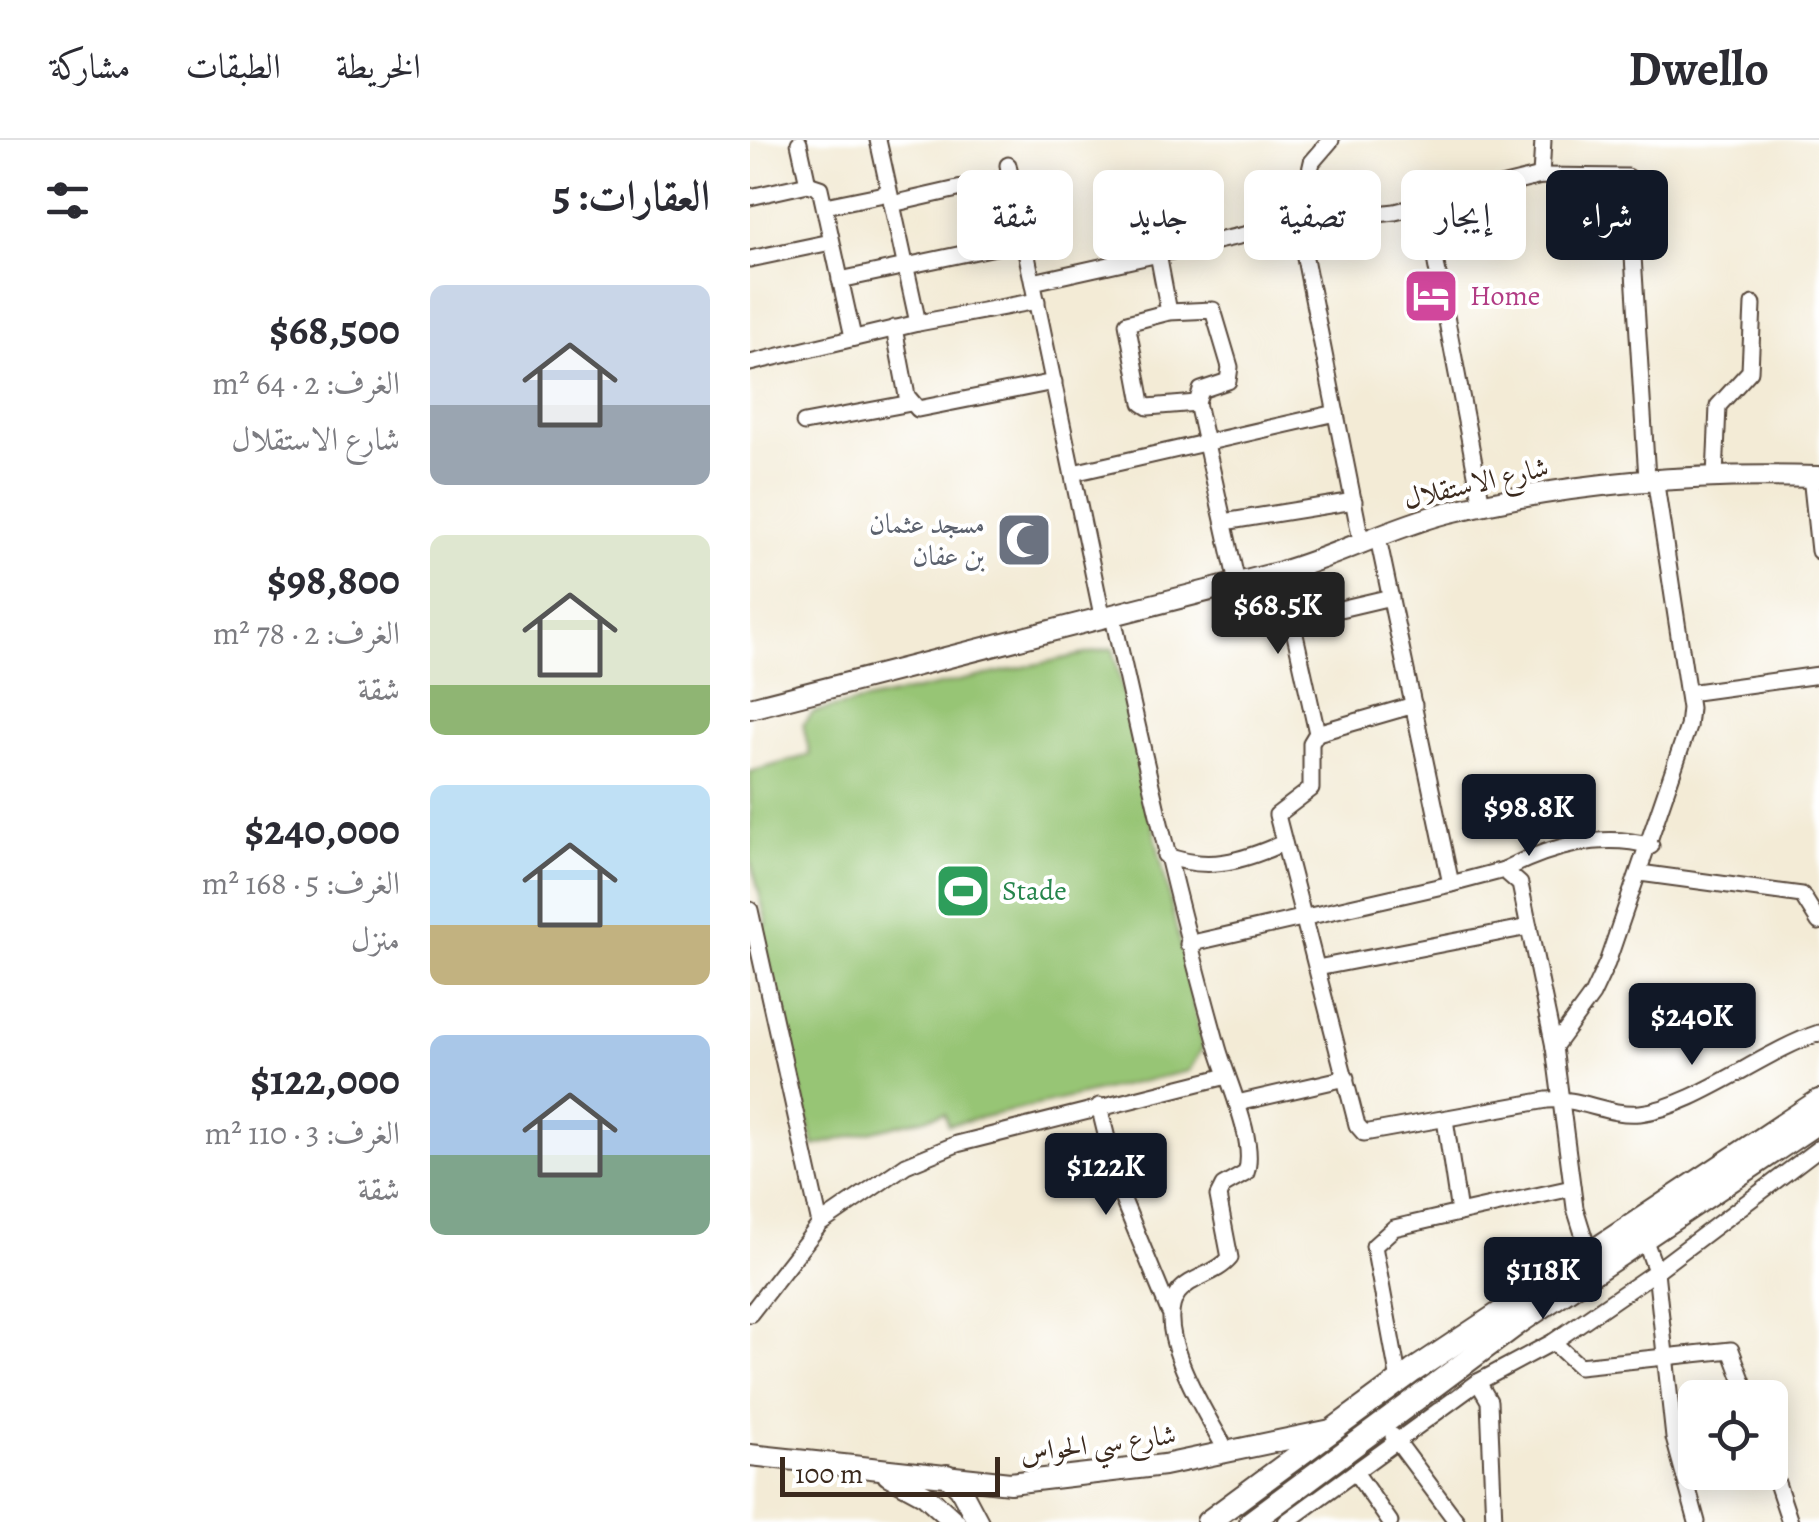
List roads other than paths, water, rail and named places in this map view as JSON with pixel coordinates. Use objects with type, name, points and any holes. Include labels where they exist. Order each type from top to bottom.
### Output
[{"type":"main road","points":[[1208,1522],[1398,1382],[1819,1101]]},
{"type":"main road","points":[[1251,1522],[1390,1433],[1493,1342],[1819,1121]]},
{"type":"street","points":[[878,140],[918,322]]},
{"type":"street","points":[[1310,170],[1312,162],[1331,140]]},
{"type":"street","points":[[1541,176],[1543,140]]},
{"type":"street","points":[[798,143],[808,184]]},
{"type":"street","points":[[1526,180],[1541,176],[1621,175],[1630,181],[1651,478],[1688,693],[1688,726],[1651,846],[1597,986],[1554,1047]]},
{"type":"street","points":[[825,206],[891,198],[957,183]]},
{"type":"street","points":[[750,197],[808,184],[820,188],[853,337]]},
{"type":"street","points":[[750,259],[831,242]]},
{"type":"street","points":[[840,280],[957,255]]},
{"type":"street","points":[[1028,260],[1108,618],[1188,944],[1237,1103],[1249,1166],[1241,1179],[1224,1186],[1218,1196],[1231,1255],[1221,1268],[1186,1285],[1169,1312]]},
{"type":"street","points":[[1033,282],[1131,260]]},
{"type":"street","points":[[1159,260],[1169,312]]},
{"type":"street","points":[[1305,260],[1354,501],[1392,597],[1451,884]]},
{"type":"street","points":[[1435,260],[1482,505]]},
{"type":"street","points":[[750,363],[918,322],[1037,301]]},
{"type":"street","points":[[1715,476],[1718,406],[1750,371],[1753,304]]},
{"type":"street","points":[[1197,403],[1148,407],[1142,403],[1127,323],[1169,312],[1208,309],[1218,320],[1231,375],[1228,381],[1201,390],[1197,403],[1237,583]]},
{"type":"street","points":[[894,328],[912,403]]},
{"type":"street","points":[[804,423],[912,403],[926,410],[1054,382]]},
{"type":"street","points":[[1073,473],[1336,413]]},
{"type":"street","points":[[1815,476],[1819,552]]},
{"type":"street","name":"شارع الاستقلال","points":[[750,708],[1281,572],[1404,526],[1482,505],[1651,478],[1815,476]]},
{"type":"street","points":[[1224,522],[1354,501]]},
{"type":"street","points":[[1281,572],[1317,732],[1311,743],[1310,789],[1277,814],[1357,1126],[1364,1134],[1561,1099],[1602,1111],[1643,1112],[1819,1033]]},
{"type":"street","points":[[1292,620],[1392,597]]},
{"type":"street","points":[[1688,693],[1819,674]]},
{"type":"street","points":[[1317,732],[1414,706]]},
{"type":"street","points":[[1188,944],[1451,884],[1504,870],[1542,852],[1618,840],[1651,846]]},
{"type":"street","points":[[1166,855],[1190,865],[1222,864],[1283,843]]},
{"type":"street","points":[[1504,870],[1520,884],[1554,1047],[1572,1188],[1589,1254]]},
{"type":"street","points":[[1640,874],[1802,895],[1808,898],[1819,922]]},
{"type":"street","points":[[750,910],[820,1224]]},
{"type":"street","points":[[1317,968],[1529,928]]},
{"type":"street","points":[[750,1314],[820,1224],[871,1186],[932,1154],[1099,1106],[1227,1076]]},
{"type":"street","points":[[1237,1103],[1346,1078]]},
{"type":"street","points":[[1099,1106],[1121,1195],[1169,1312],[1171,1336],[1228,1453]]},
{"type":"street","points":[[1445,1119],[1458,1213]]},
{"type":"street","points":[[1286,1522],[1355,1472],[1390,1433],[1553,1342],[1656,1271],[1819,1148]]},
{"type":"street","points":[[1398,1382],[1374,1246],[1394,1228],[1572,1188]]},
{"type":"street","points":[[1644,1238],[1656,1271],[1674,1438],[1697,1522]]},
{"type":"street","points":[[1493,1342],[1512,1364]]},
{"type":"street","points":[[1553,1342],[1578,1366],[1731,1350],[1742,1380]]},
{"type":"street","points":[[1478,1382],[1489,1402],[1494,1522]]},
{"type":"street","name":"شارع سي الحواس","points":[[750,1455],[1010,1483],[1228,1453],[1331,1430]]},
{"type":"street","points":[[1390,1433],[1457,1522]]},
{"type":"street","points":[[877,1470],[925,1495],[955,1522]]},
{"type":"street","points":[[1355,1472],[1390,1522]]},
{"type":"street","points":[[947,1476],[960,1488],[978,1522]]},
{"type":"street","points":[[1779,1490],[1790,1522]]},
{"type":"place","name":"Home","points":[[1431,296]]},
{"type":"place","name":"مسجد عثمان بن عفان","points":[[1024,540]]},
{"type":"place","name":"Stade","points":[[963,891]]}]
